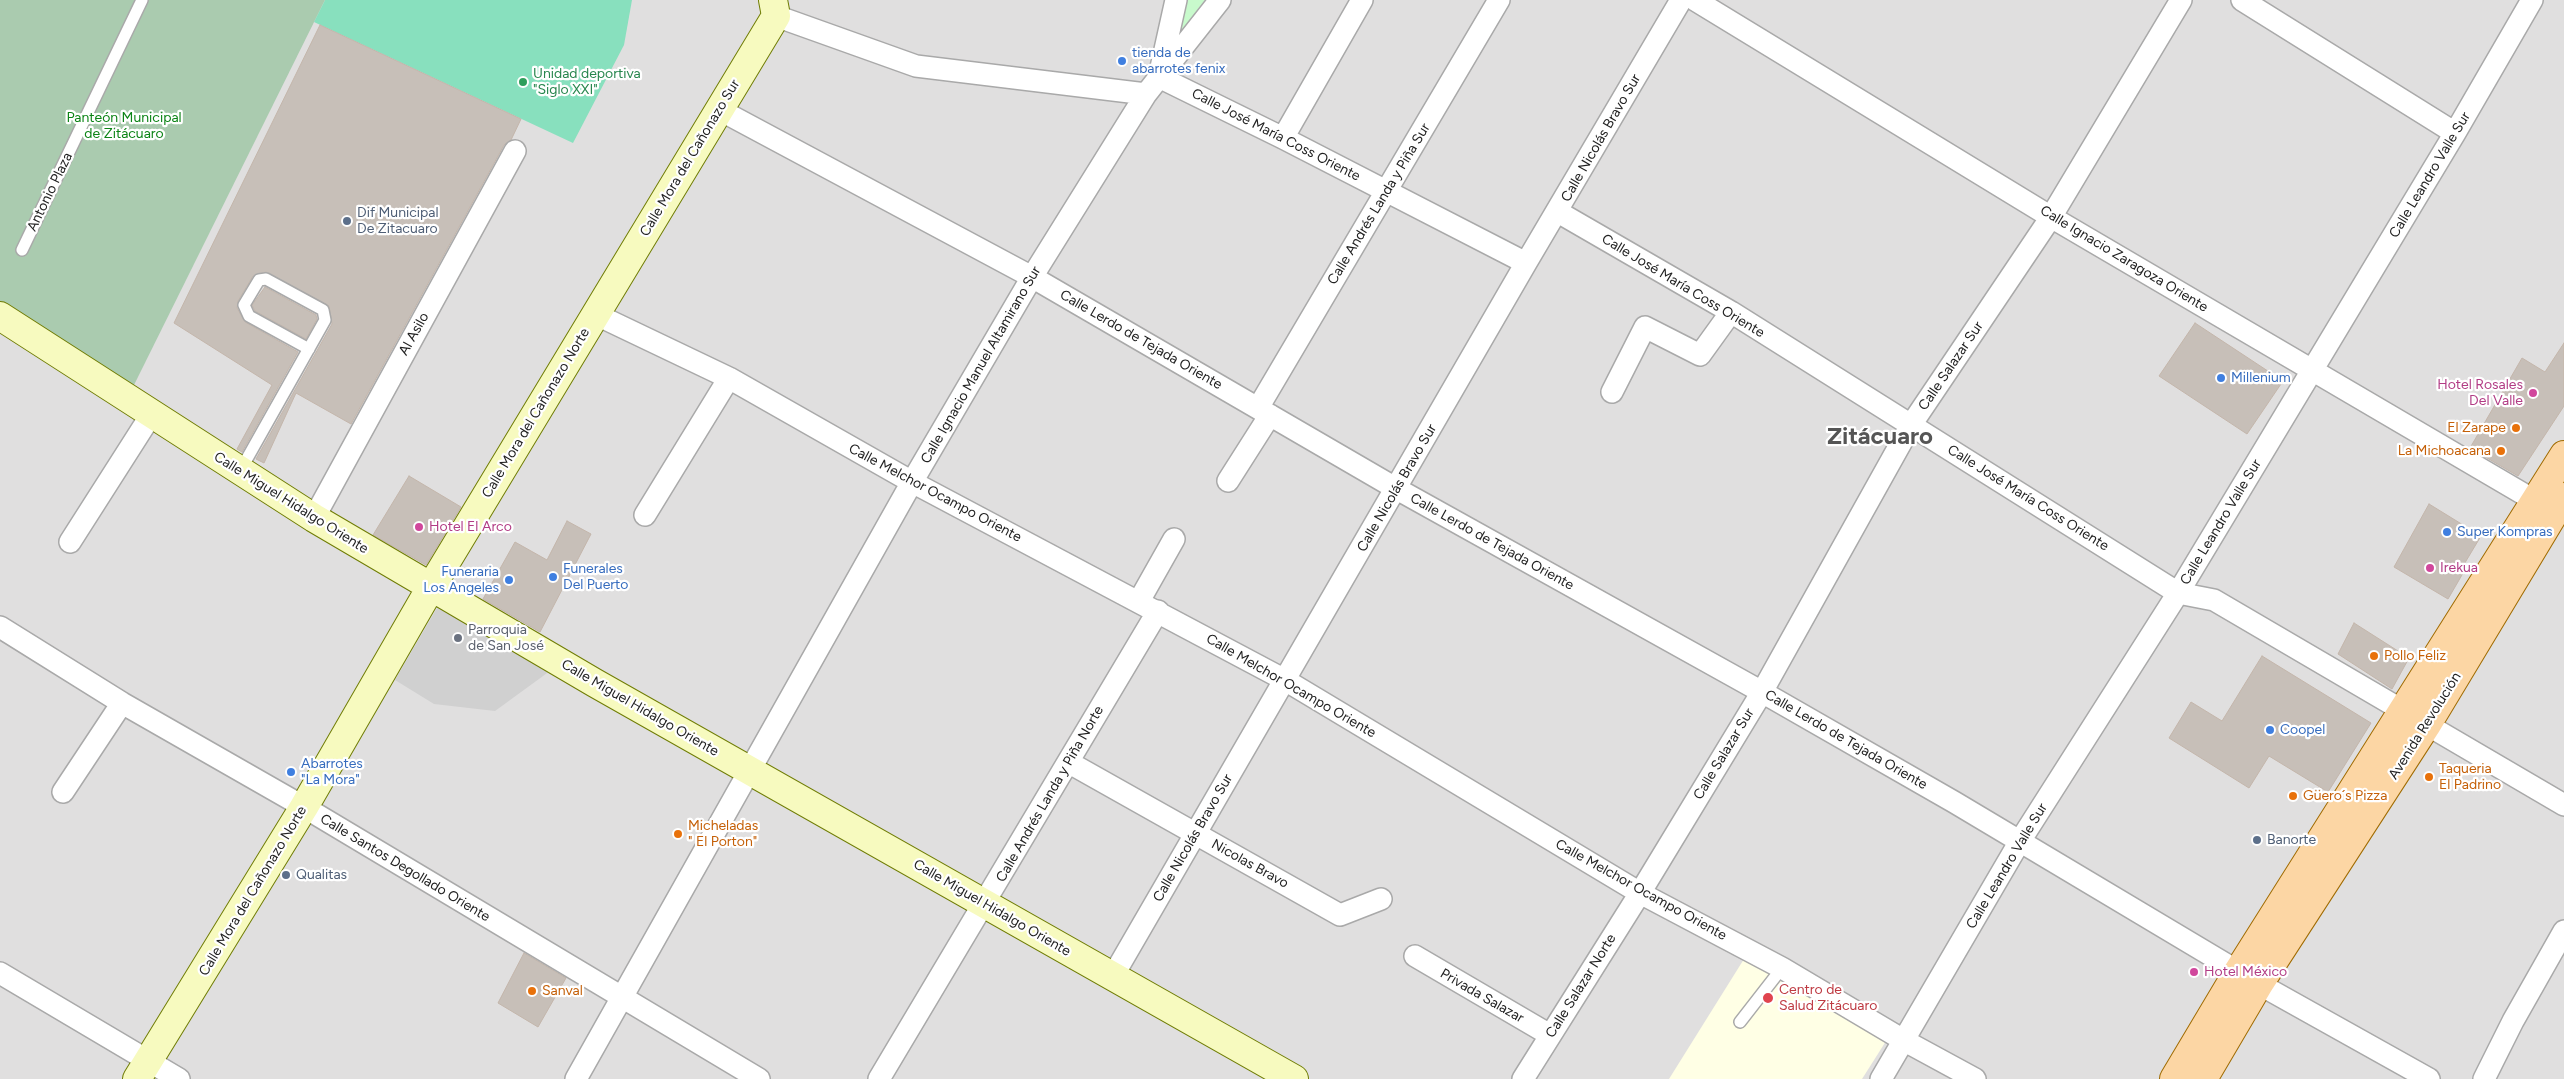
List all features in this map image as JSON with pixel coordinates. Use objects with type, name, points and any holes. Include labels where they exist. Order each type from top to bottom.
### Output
[{"type":"main road","name":"Avenida Revolución","points":[[2174,1079],[2249,977],[2426,726],[2555,507],[2564,455]]},
{"type":"main road","name":"Avenida Revolución","points":[[2203,1079],[2249,977],[2402,712],[2555,507]]},
{"type":"street","points":[[1158,77],[1176,0]]},
{"type":"street","name":"Calle Ignacio Manuel Altamirano Sur","points":[[576,1079],[912,482],[1032,277],[1146,94],[1220,0]]},
{"type":"street","points":[[1283,138],[1362,0]]},
{"type":"street","name":"Calle Andrés Landa y Piña Sur","points":[[1228,481],[1264,412],[1387,192],[1500,0]]},
{"type":"street","name":"Calle Nicolás Bravo Sur","points":[[1113,976],[1526,263],[1558,212],[1681,0]]},
{"type":"street","name":"Calle Ignacio Zaragoza Oriente","points":[[1695,0],[2051,216],[2312,371],[2555,507]]},
{"type":"street","name":"Calle Salazar Sur","points":[[1640,893],[1762,692],[1911,425],[2051,216],[2182,0]]},
{"type":"street","points":[[2242,0],[2455,133]]},
{"type":"street","name":"Calle Leandro Valle Sur","points":[[1881,1079],[2020,842],[2178,593],[2455,133],[2532,0]]},
{"type":"street","points":[[775,8],[916,66],[1146,94]]},
{"type":"street","name":"Calle Mora del Cañonazo Sur","points":[[596,314],[720,110],[775,8]]},
{"type":"street","name":"Calle José María Coss Oriente","points":[[1158,77],[1283,138],[1526,263]]},
{"type":"street","name":"Calle Lerdo de Tejada Oriente","points":[[720,110],[1032,277],[1396,489],[1762,692],[2249,977],[2429,1079]]},
{"type":"street","name":"Al Asilo","points":[[314,518],[515,151]]},
{"type":"street","name":"Calle José María Coss Oriente","points":[[1558,212],[1731,312],[2178,593],[2214,600],[2402,712],[2564,805]]},
{"type":"street","points":[[1612,392],[1645,327],[1700,355],[1731,312]]},
{"type":"street","name":"Calle Melchor Ocampo Oriente","points":[[596,314],[729,378],[912,482],[1285,680],[1640,893],[1782,968],[1905,1041],[1975,1079]]},
{"type":"street","name":"Calle Mora del Cañonazo Norte","points":[[143,1070],[304,808],[431,587],[596,314]]},
{"type":"street","name":"Calle Miguel Hidalgo Oriente","points":[[0,316],[240,472],[431,587],[1294,1079]]},
{"type":"street","points":[[645,515],[729,378]]},
{"type":"street","points":[[70,542],[151,415]]},
{"type":"street","name":"Calle Andrés Landa y Piña Norte","points":[[879,1079],[1068,762],[1148,606],[1174,539]]},
{"type":"street","name":"Calle Santos Degollado Oriente","points":[[0,627],[122,703],[304,808],[759,1079]]},
{"type":"street","points":[[62,792],[122,703]]},
{"type":"street","name":"Nicolas Bravo","points":[[1068,762],[1340,916],[1381,899]]},
{"type":"street","name":"Calle Salazar Norte","points":[[1523,1079],[1640,893]]},
{"type":"street","points":[[2484,1079],[2513,1021],[2564,931]]},
{"type":"street","name":"Privada Salazar","points":[[1415,956],[1550,1035]]},
{"type":"street","points":[[0,973],[143,1070],[179,1079]]},
{"type":"lane","name":"Antonio Plaza","points":[[22,250],[142,0]]},
{"type":"lane","points":[[240,472],[309,349],[325,320],[323,310],[266,279],[259,280],[244,304],[248,316],[309,349]]},
{"type":"lane","points":[[1740,1022],[1782,968]]},
{"type":"shaded area","points":[[0,0],[2564,0],[2564,1079],[0,1079]]},
{"type":"shaded area","name":"Parroquia de San José","points":[[437,608],[554,668],[495,711],[434,704],[395,680]]},
{"type":"shaded area","name":"Centro de Salud Zitácuaro","points":[[1744,959],[1888,1038],[1862,1079],[1669,1079]]},
{"type":"green space","name":"Panteón Municipal de Zitácuaro","points":[[0,0],[325,0],[133,387],[0,303]]},
{"type":"green space","name":"Unidad deportiva \"Siglo XXI\"","points":[[325,0],[632,0],[624,45],[573,143],[314,22]]},
{"type":"green space","points":[[1184,0],[1205,0],[1179,34]]},
{"type":"building","name":"Dif Municipal De Zitacuaro","points":[[320,25],[521,119],[511,140],[504,145],[351,424],[296,393],[264,463],[256,459],[332,324],[329,306],[266,272],[253,276],[238,301],[237,308],[245,322],[298,352],[242,452],[237,449],[272,385],[174,323]]},
{"type":"building","points":[[265,287],[316,315],[317,319],[306,339],[255,311],[252,305]]},
{"type":"building","name":"Millenium","points":[[2195,323],[2283,381],[2247,434],[2159,376]]},
{"type":"building","points":[[2564,343],[2564,406],[2518,476],[2470,448],[2522,358],[2545,372]]},
{"type":"building","name":"Hotel El Arco","points":[[409,476],[461,507],[426,565],[373,535]]},
{"type":"building","points":[[2429,504],[2481,536],[2463,566],[2466,568],[2448,599],[2394,567]]},
{"type":"building","points":[[567,521],[591,534],[540,632],[483,599],[515,542],[547,560]]},
{"type":"building","name":"Pollo Feliz","points":[[2354,623],[2409,658],[2392,689],[2338,654]]},
{"type":"building","name":"Coopel","points":[[2262,656],[2371,723],[2328,792],[2269,756],[2249,788],[2169,738],[2191,702],[2222,721]]},
{"type":"building","name":"Sanval","points":[[524,953],[566,978],[538,1027],[498,1003]]},
{"type":"place","name":"tienda de abarrotes fenix","points":[[1122,61]]},
{"type":"place","name":"Unidad deportiva \"Siglo XXI\"","points":[[523,82]]},
{"type":"place","name":"Dif Municipal De Zitacuaro","points":[[347,221]]},
{"type":"place","name":"Millenium","points":[[2221,378]]},
{"type":"place","name":"Hotel Rosales Del Valle","points":[[2533,393]]},
{"type":"place","name":"El Zarape","points":[[2516,428]]},
{"type":"place","name":"La Michoacana","points":[[2501,451]]},
{"type":"place","name":"Hotel El Arco","points":[[419,527]]},
{"type":"place","name":"Super Kompras","points":[[2447,532]]},
{"type":"place","name":"Irekua","points":[[2430,568]]},
{"type":"place","name":"Funerales Del Puerto","points":[[553,577]]},
{"type":"place","name":"Funeraria Los Angeles","points":[[509,580]]},
{"type":"place","name":"Parroquia de San José","points":[[458,638]]},
{"type":"place","name":"Pollo Feliz","points":[[2374,656]]},
{"type":"place","name":"Coopel","points":[[2270,730]]},
{"type":"place","name":"Abarrotes \"La Mora\"","points":[[291,772]]},
{"type":"place","name":"Taqueria El Padrino","points":[[2429,777]]},
{"type":"place","name":"Güero´s Pizza","points":[[2293,796]]},
{"type":"place","name":"Micheladas \" El Porton\"","points":[[678,834]]},
{"type":"place","name":"Banorte","points":[[2257,840]]},
{"type":"place","name":"Qualitas","points":[[286,875]]},
{"type":"place","name":"Hotel México","points":[[2194,972]]},
{"type":"place","name":"Sanval","points":[[532,991]]},
{"type":"place","name":"Centro de Salud Zitácuaro","points":[[1768,998]]},
{"type":"district","name":"Zitácuaro","points":[[1880,437]]}]
